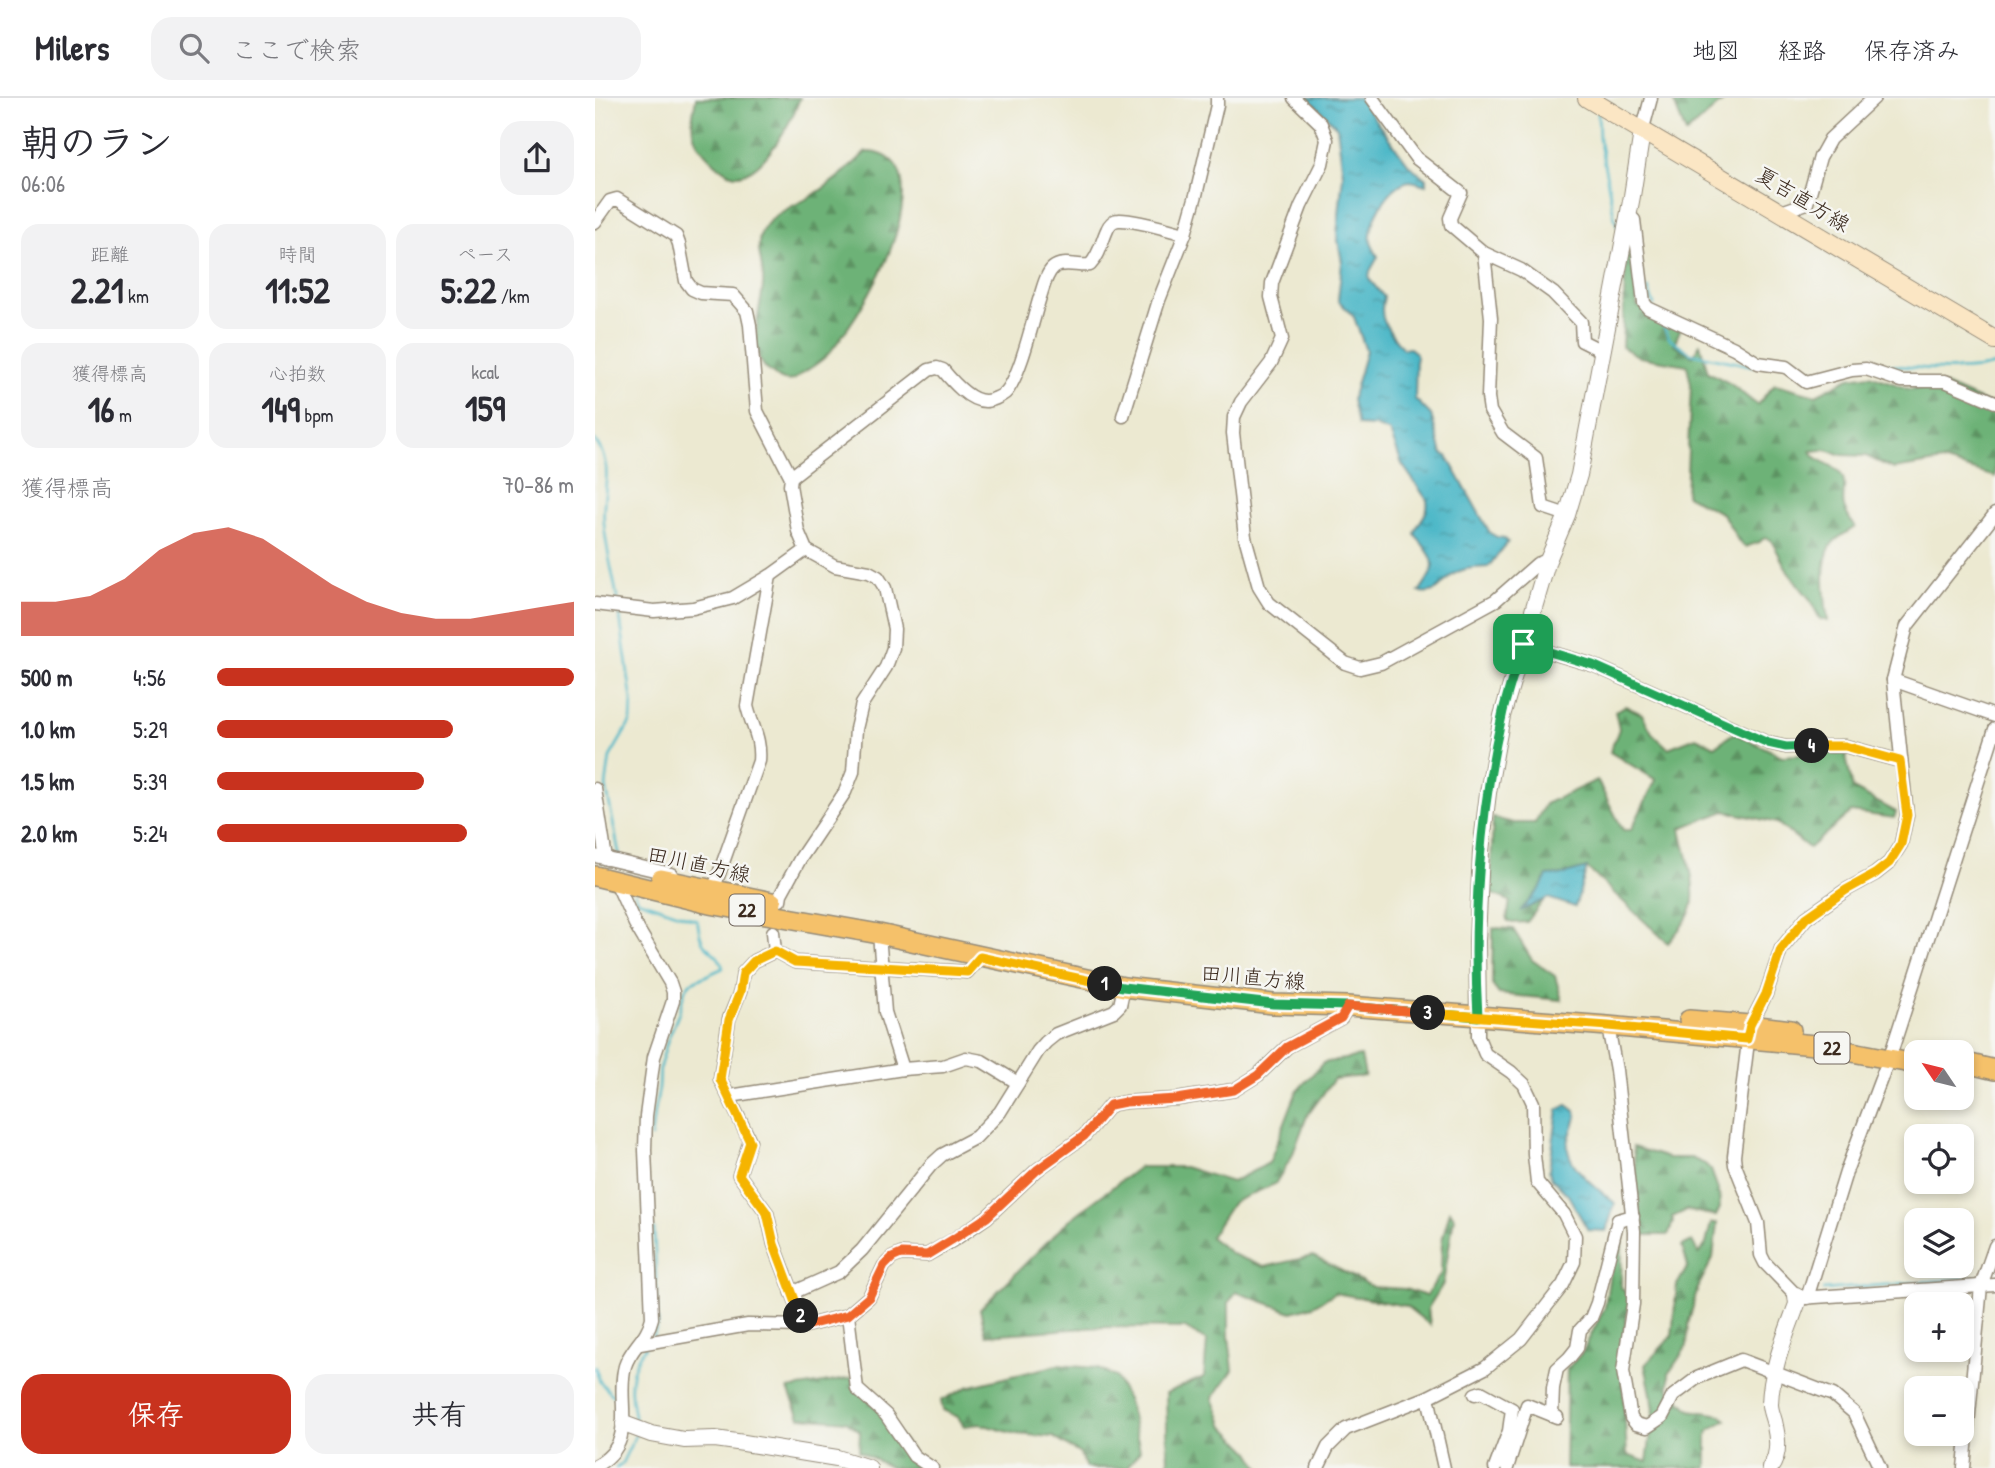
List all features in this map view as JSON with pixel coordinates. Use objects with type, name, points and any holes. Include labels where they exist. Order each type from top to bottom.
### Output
[{"type":"main road","name":"夏吉直方線","points":[[1587,98],[1995,340]]},
{"type":"main road","name":"田川直方線","points":[[599,860],[1082,968],[1137,977],[1478,1011],[1748,1032],[1815,1045],[1904,1052]]},
{"type":"main road","name":"田川直方線","points":[[595,876],[710,904],[879,934],[1123,987],[1273,1004],[1478,1011],[1608,1026],[1748,1032]]},
{"type":"main road","name":"田川直方線","points":[[1890,1052],[1904,1058]]},
{"type":"main road","points":[[1974,1065],[1995,1070]]},
{"type":"main road","points":[[1974,1077],[1995,1083]]},
{"type":"street","points":[[1123,416],[1159,300],[1185,234],[1217,98]]},
{"type":"street","points":[[1294,98],[1321,124],[1327,140],[1322,164],[1301,206],[1272,283],[1271,297],[1282,339],[1271,363],[1241,402],[1234,417],[1233,433],[1245,537],[1259,587],[1269,603],[1345,663],[1360,668],[1381,663],[1496,600],[1537,564],[1548,560]]},
{"type":"street","points":[[1372,98],[1416,159],[1461,193],[1450,218],[1451,225],[1484,253],[1521,270],[1553,293],[1581,322],[1582,341],[1602,351]]},
{"type":"street","points":[[1318,1468],[1328,1447],[1346,1429],[1428,1397],[1485,1368],[1521,1339],[1563,1285],[1574,1262],[1575,1236],[1565,1214],[1537,1182],[1533,1103],[1524,1084],[1485,1054],[1478,1037],[1477,941],[1481,851],[1502,716],[1548,560],[1567,515],[1579,475],[1629,215],[1642,132],[1651,98]]},
{"type":"street","points":[[1781,212],[1807,203],[1820,157],[1829,139],[1874,98]]},
{"type":"street","points":[[595,222],[610,201],[617,199],[675,236],[686,281],[692,289],[701,293],[733,295],[741,302],[747,311],[750,325],[757,411],[792,477]]},
{"type":"street","points":[[1629,215],[1634,220],[1644,303],[1648,308],[1734,348],[1758,363],[1786,367],[1806,382],[1851,370],[1866,369],[1901,381],[1945,381],[1995,402]]},
{"type":"street","points":[[595,789],[599,860],[781,897],[807,848],[845,792],[853,772],[856,729],[862,704],[886,667],[893,648],[894,629],[885,588],[878,577],[869,572],[835,566],[806,550],[798,531],[790,485],[792,477],[929,370],[943,370],[969,395],[984,402],[1006,392],[1016,375],[1051,269],[1065,264],[1090,265],[1096,258],[1111,222],[1129,221],[1185,234]]},
{"type":"street","points":[[1484,253],[1491,318],[1488,397],[1490,411],[1503,433],[1536,457],[1543,507],[1567,515]]},
{"type":"street","points":[[1995,514],[1907,626],[1893,680],[1907,815],[1901,844],[1889,863],[1875,874],[1846,890],[1806,918],[1781,949],[1766,994],[1748,1032],[1734,1156],[1758,1223],[1761,1255],[1765,1264],[1800,1297],[1995,1285]]},
{"type":"street","points":[[595,604],[654,611],[693,608],[733,598],[806,550]]},
{"type":"street","points":[[715,885],[759,761],[758,734],[750,720],[747,706],[770,576]]},
{"type":"street","points":[[1523,644],[1593,665],[1768,743],[1786,747],[1845,746],[1900,761]]},
{"type":"street","points":[[1893,680],[1995,716]]},
{"type":"street","points":[[1770,1468],[1778,1445],[1769,1408],[1773,1372],[1890,1052],[1995,729]]},
{"type":"street","points":[[595,1466],[605,1461],[632,1427],[625,1368],[650,1328],[652,1318],[646,1116],[654,1057],[673,1001],[670,983],[635,924],[616,882]]},
{"type":"street","points":[[773,932],[775,951]]},
{"type":"street","points":[[879,934],[885,1012],[904,1069]]},
{"type":"street","points":[[775,951],[754,961],[743,973],[740,992],[729,1020],[720,1079],[750,1142],[739,1175],[767,1213],[774,1244],[805,1326]]},
{"type":"street","points":[[775,951],[795,962],[967,972],[980,957]]},
{"type":"street","points":[[792,1293],[839,1272],[862,1250],[936,1160],[976,1137],[1000,1112],[1046,1042],[1056,1034],[1114,1011],[1120,1005],[1123,987]]},
{"type":"street","points":[[639,1344],[748,1325],[805,1326],[848,1315],[869,1297],[884,1266],[892,1258],[901,1254],[927,1255],[987,1217],[1037,1170],[1084,1136],[1110,1105],[1234,1090],[1258,1075],[1287,1047],[1341,1018],[1348,1006]]},
{"type":"street","points":[[1608,1026],[1616,1070],[1635,1231],[1633,1304],[1623,1371],[1631,1418],[1636,1424],[1647,1427],[1662,1417],[1673,1396],[1697,1378],[1741,1360],[1833,1395],[1854,1413],[1880,1468]]},
{"type":"street","points":[[730,1097],[904,1069],[943,1066],[966,1058],[982,1061],[1018,1083]]},
{"type":"street","points":[[1507,1468],[1527,1405],[1556,1416],[1553,1388],[1557,1369],[1577,1348],[1580,1331],[1591,1318],[1618,1220],[1633,1216]]},
{"type":"street","points":[[1964,1468],[1981,1286],[1995,1246]]},
{"type":"street","points":[[848,1315],[857,1389],[885,1415],[914,1456],[932,1468]]},
{"type":"street","points":[[1475,1394],[1481,1392],[1512,1409],[1509,1431],[1495,1468]]},
{"type":"street","points":[[1428,1397],[1444,1468]]},
{"type":"street","points":[[632,1427],[684,1440],[715,1439],[837,1458],[869,1468]]},
{"type":"green space","points":[[696,98],[800,98],[784,132],[767,156],[757,166],[737,175],[718,166],[696,141],[692,127]]},
{"type":"green space","points":[[1672,98],[1727,98],[1686,133]]},
{"type":"green space","points":[[866,152],[885,156],[897,167],[902,183],[903,202],[899,222],[886,261],[869,295],[831,351],[794,380],[782,379],[764,366],[756,345],[763,285],[759,249],[761,235],[774,218],[826,186]]},
{"type":"green space","points":[[1635,248],[1637,306],[1681,328],[1674,344],[1693,356],[1700,344],[1708,372],[1731,384],[1757,405],[1775,384],[1816,395],[1849,378],[1870,375],[1909,389],[1945,385],[1995,407],[1995,477],[1943,461],[1894,469],[1866,456],[1842,455],[1826,450],[1811,451],[1841,474],[1844,482],[1844,507],[1855,527],[1834,541],[1828,552],[1824,581],[1828,621],[1820,619],[1809,598],[1788,572],[1772,541],[1766,537],[1745,547],[1739,542],[1723,514],[1686,495],[1691,384],[1687,365],[1640,357],[1622,347],[1626,254]]},
{"type":"green space","points":[[1625,706],[1642,714],[1652,733],[1668,748],[1696,737],[1715,746],[1734,733],[1782,756],[1845,752],[1853,789],[1896,812],[1894,818],[1851,812],[1809,848],[1777,823],[1725,811],[1681,828],[1691,873],[1693,900],[1687,917],[1668,943],[1587,868],[1547,876],[1540,889],[1522,909],[1543,901],[1527,922],[1512,923],[1507,920],[1510,901],[1490,893],[1493,818],[1514,823],[1535,823],[1545,804],[1597,780],[1623,830],[1631,830],[1656,780],[1610,752],[1619,729],[1615,711]]},
{"type":"green space","points":[[1493,928],[1513,929],[1532,960],[1555,976],[1562,1000],[1499,994],[1492,985]]},
{"type":"green space","points":[[1361,1056],[1365,1076],[1334,1079],[1307,1116],[1292,1156],[1275,1184],[1233,1202],[1210,1237],[1232,1254],[1264,1267],[1313,1256],[1373,1287],[1405,1289],[1426,1296],[1441,1273],[1442,1240],[1450,1211],[1454,1217],[1443,1284],[1428,1308],[1430,1325],[1406,1306],[1335,1293],[1313,1306],[1292,1312],[1236,1292],[1229,1302],[1233,1370],[1213,1398],[1224,1426],[1250,1452],[1260,1468],[1159,1468],[1168,1463],[1166,1393],[1204,1377],[1207,1341],[1185,1328],[1101,1327],[986,1335],[980,1309],[1068,1221],[1139,1167],[1184,1167],[1232,1182],[1269,1163],[1297,1091],[1323,1063]]},
{"type":"green space","points":[[1633,1147],[1668,1158],[1691,1158],[1705,1164],[1711,1170],[1719,1192],[1720,1208],[1716,1216],[1687,1210],[1672,1217],[1668,1235],[1642,1235]]},
{"type":"green space","points":[[1711,1223],[1717,1223],[1713,1258],[1698,1287],[1688,1325],[1687,1346],[1669,1373],[1669,1390],[1690,1410],[1721,1415],[1726,1420],[1709,1430],[1707,1435],[1707,1468],[1565,1468],[1567,1369],[1582,1353],[1605,1307],[1615,1239],[1622,1240],[1621,1287],[1630,1297],[1621,1353],[1627,1455],[1647,1462],[1654,1408],[1645,1365],[1672,1336],[1677,1285],[1688,1266],[1682,1246],[1692,1241],[1699,1254],[1706,1244]]},
{"type":"green space","points":[[1058,1365],[1096,1368],[1116,1377],[1129,1404],[1140,1450],[1127,1468],[1086,1468],[1080,1454],[1053,1437],[1016,1434],[980,1424],[964,1426],[958,1417],[943,1410],[941,1401],[967,1387]]},
{"type":"green space","points":[[852,1378],[925,1468],[891,1468],[859,1451],[860,1431],[846,1421],[800,1417],[788,1389]]},
{"type":"water","points":[[1308,98],[1359,98],[1409,165],[1426,179],[1426,185],[1410,181],[1402,183],[1381,205],[1371,234],[1378,257],[1370,271],[1369,279],[1384,297],[1382,313],[1389,331],[1403,349],[1410,348],[1416,353],[1415,399],[1431,415],[1442,454],[1447,456],[1490,533],[1508,542],[1488,567],[1458,572],[1432,592],[1419,592],[1433,568],[1433,562],[1415,534],[1427,510],[1427,500],[1402,464],[1390,432],[1375,426],[1358,425],[1352,400],[1366,351],[1354,317],[1338,300],[1342,262],[1337,235],[1343,174],[1337,127]]},
{"type":"water","points":[[1587,868],[1575,907],[1548,898],[1520,911],[1540,889],[1547,876]]},
{"type":"water","points":[[1567,1105],[1577,1115],[1568,1143],[1572,1160],[1584,1177],[1615,1203],[1606,1231],[1588,1230],[1568,1195],[1551,1178],[1549,1170],[1558,1110]]},
{"type":"waterway","points":[[1598,112],[1599,138],[1619,229]]},
{"type":"waterway","points":[[1648,288],[1654,305]]},
{"type":"waterway","points":[[1659,318],[1669,338],[1691,353],[1753,366]]},
{"type":"waterway","points":[[1860,363],[1950,370],[1995,365]]},
{"type":"waterway","points":[[595,440],[605,461],[604,523],[618,603]]},
{"type":"waterway","points":[[619,610],[632,701],[631,721],[610,757],[606,786],[620,858]]},
{"type":"waterway","points":[[635,893],[638,900],[697,920],[702,942],[718,957],[723,968],[690,983],[685,990],[660,1066],[651,1138]]},
{"type":"waterway","points":[[653,1336],[658,1324],[654,1229]]},
{"type":"waterway","points":[[1823,1290],[1980,1277]]},
{"type":"waterway","points":[[635,1421],[631,1401],[632,1373],[645,1347]]},
{"type":"waterway","points":[[595,1367],[600,1382],[618,1401]]},
{"type":"waterway","points":[[616,1468],[622,1463],[636,1434]]},
{"type":"route","points":[[1523,644],[1502,716],[1481,851],[1477,941],[1478,1017],[1348,1006],[1273,1004],[1123,987],[980,957],[967,972],[795,962],[775,951],[754,961],[743,973],[740,992],[729,1020],[720,1079],[750,1142],[739,1175],[767,1213],[774,1244],[805,1326],[848,1315],[869,1297],[884,1266],[892,1258],[901,1254],[927,1255],[987,1217],[1037,1170],[1084,1136],[1110,1105],[1234,1090],[1258,1075],[1287,1047],[1341,1018],[1348,1006],[1413,1012],[1478,1017],[1608,1026],[1747,1039],[1750,1025],[1766,994],[1781,949],[1806,918],[1846,890],[1875,874],[1889,863],[1901,844],[1907,815],[1900,761],[1845,746],[1786,747],[1768,743],[1593,665],[1523,644]]}]
